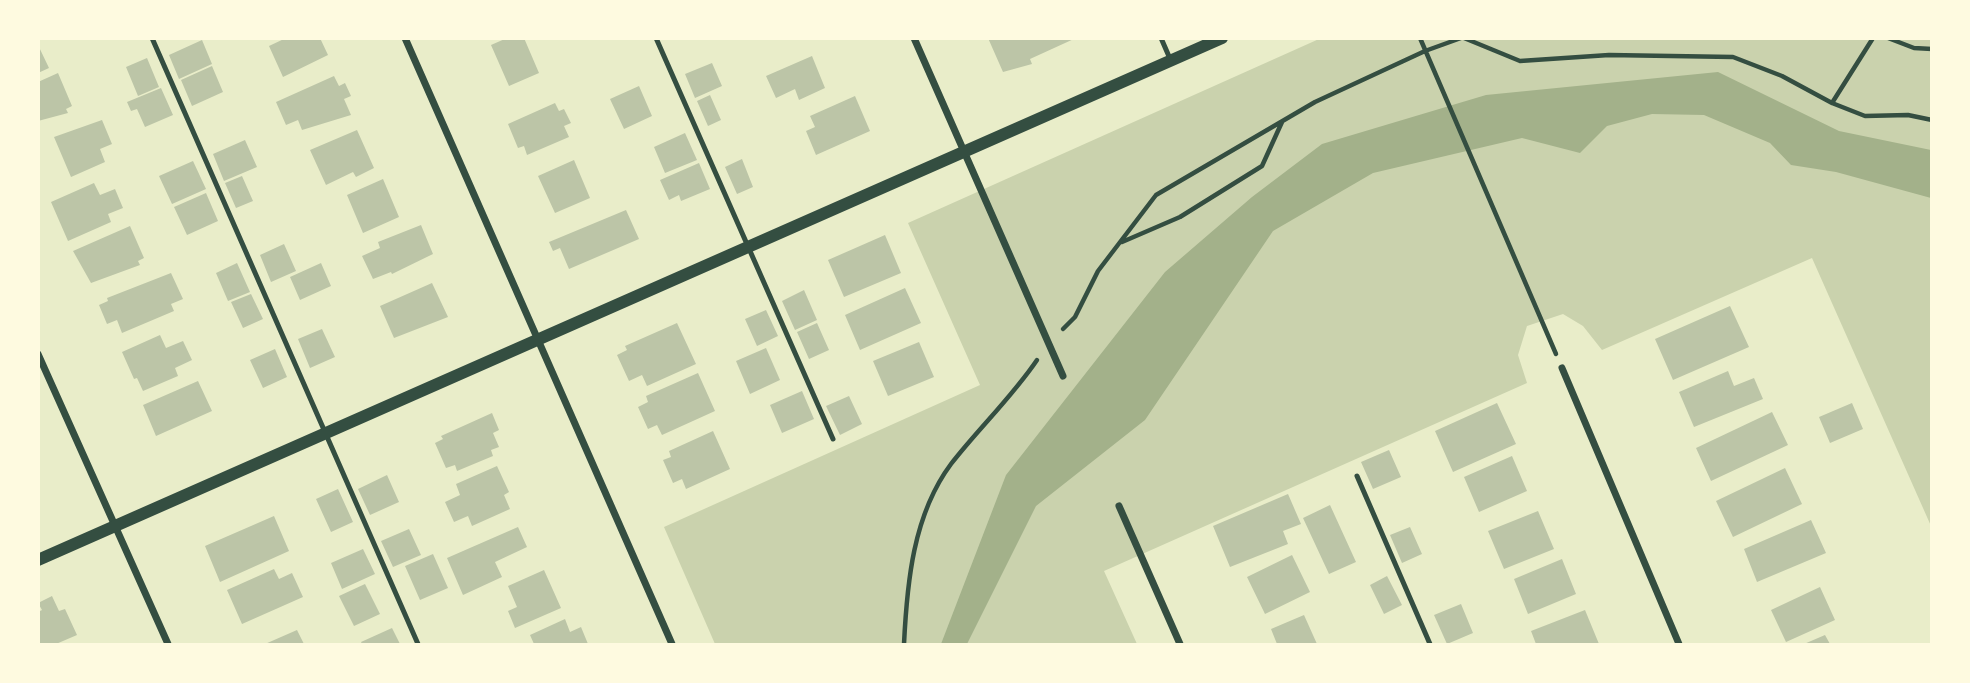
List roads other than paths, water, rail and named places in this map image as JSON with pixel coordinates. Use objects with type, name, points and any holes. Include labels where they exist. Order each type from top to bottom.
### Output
[{"type":"street","points":[[405,38],[672,645]]},
{"type":"street","points":[[914,38],[1063,376]]},
{"type":"street","points":[[38,560],[1222,38]]},
{"type":"street","points":[[38,354],[168,645]]},
{"type":"street","points":[[1562,368],[1679,645]]},
{"type":"street","points":[[1119,506],[1180,645]]},
{"type":"lane","points":[[152,38],[418,645]]},
{"type":"lane","points":[[656,38],[833,439]]},
{"type":"lane","points":[[1161,38],[1171,61]]},
{"type":"lane","points":[[1357,476],[1430,645]]}]
